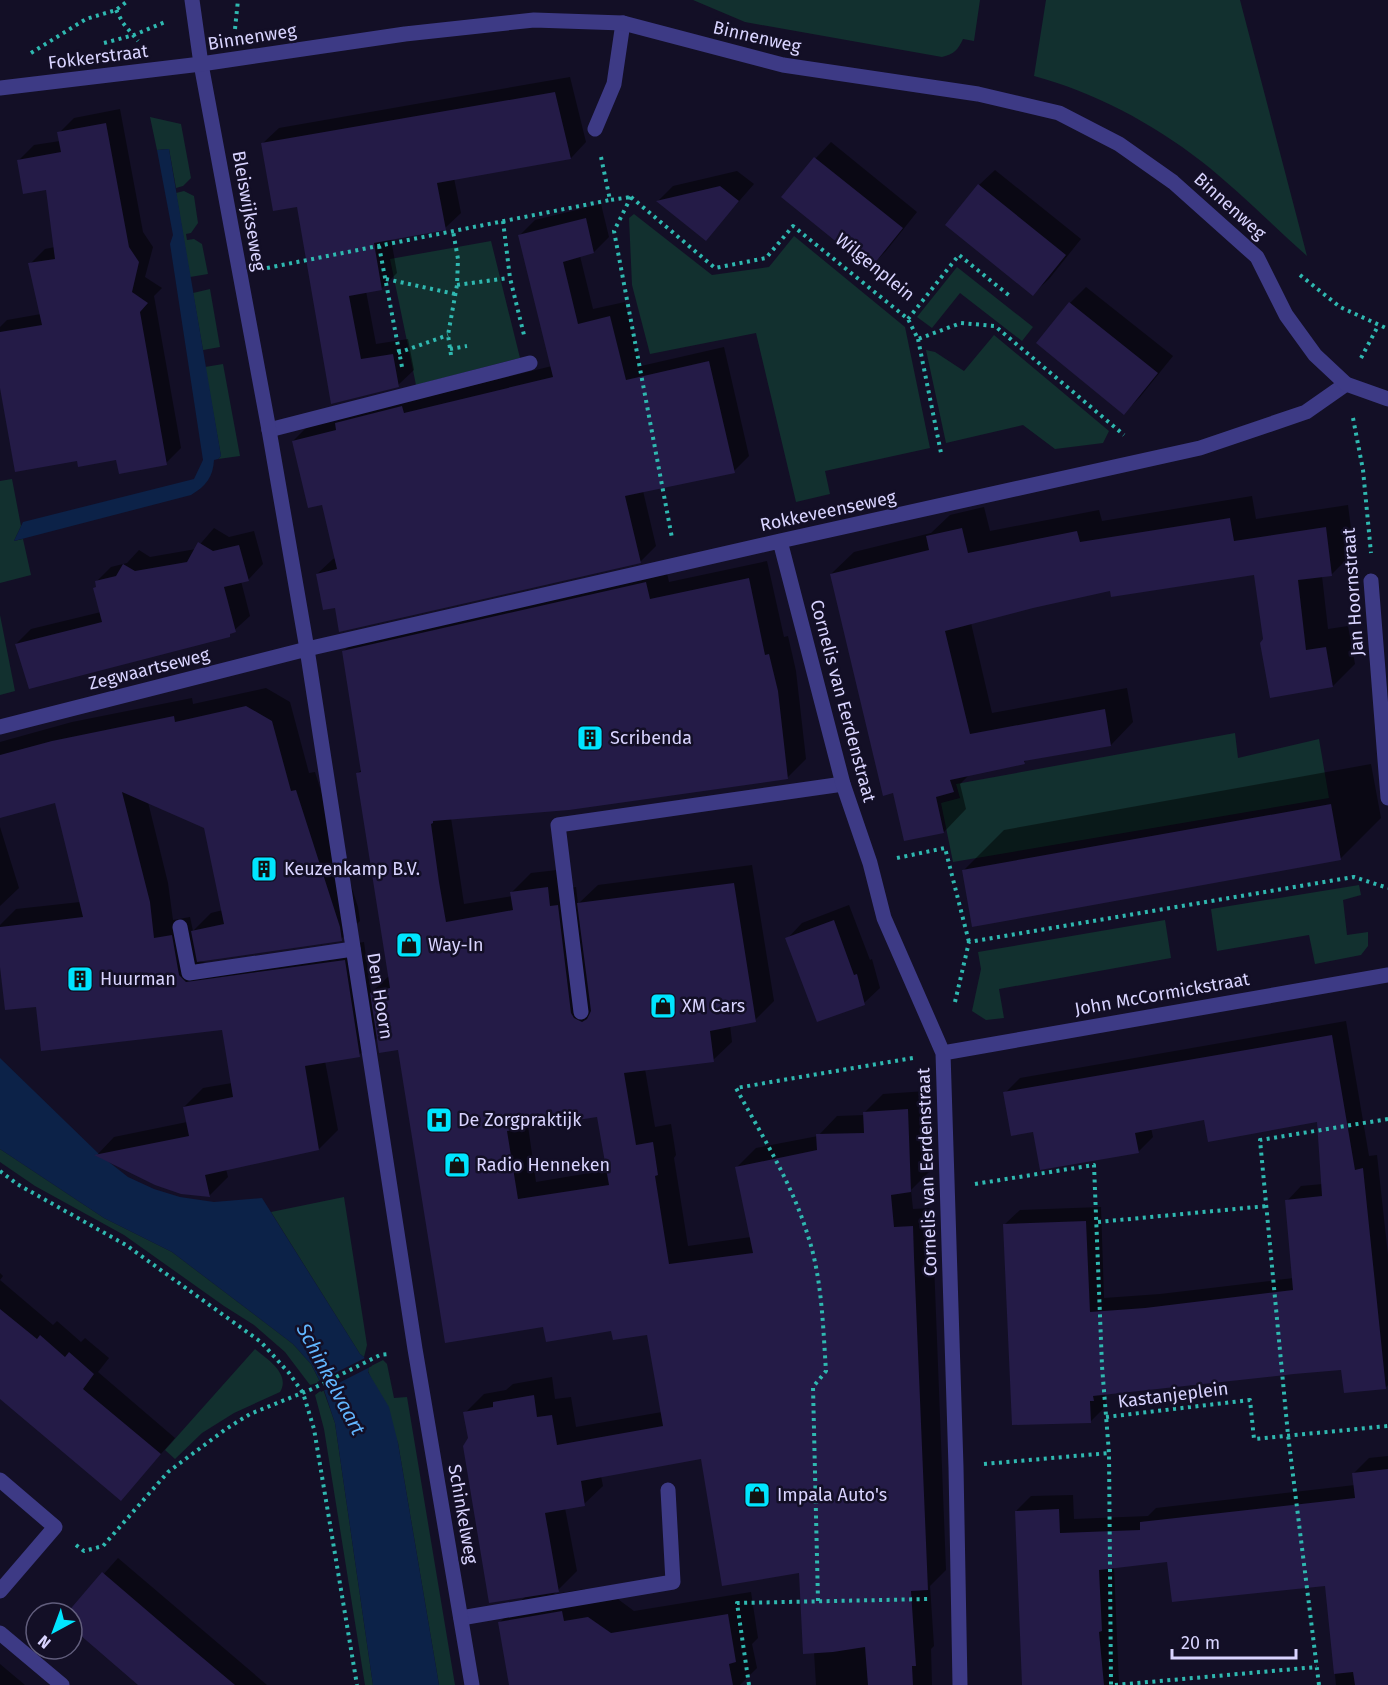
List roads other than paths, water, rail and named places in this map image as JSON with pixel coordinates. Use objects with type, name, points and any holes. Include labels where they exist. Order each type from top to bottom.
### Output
[{"type":"street","name":"Bleiswijkseweg","points":[[192,0],[201,64],[307,649]]},
{"type":"street","name":"Binnenweg","points":[[201,64],[405,34],[534,20],[623,23],[783,65],[978,94],[1059,113],[1119,144],[1164,175],[1257,257],[1286,315],[1315,355],[1346,384]]},
{"type":"street","points":[[595,129],[614,84],[623,23]]},
{"type":"street","name":"Fokkerstraat","points":[[0,88],[201,64]]},
{"type":"street","points":[[269,430],[530,363]]},
{"type":"street","points":[[1346,384],[1388,399]]},
{"type":"street","name":"Rokkeveenseweg","points":[[307,649],[1200,448],[1306,412],[1346,384]]},
{"type":"street","name":"Cornelis van Eerdenstraat","points":[[780,541],[843,784],[870,863],[884,918],[943,1053],[956,1467],[960,1685]]},
{"type":"street","name":"Jan Hoornstraat","points":[[1371,580],[1388,798]]},
{"type":"street","name":"Zegwaartseweg","points":[[0,727],[307,649]]},
{"type":"street","name":"Den Hoorn","points":[[307,649],[415,1349]]},
{"type":"street","points":[[581,1012],[558,825],[843,784]]},
{"type":"street","points":[[180,927],[189,973],[353,949]]},
{"type":"street","name":"John McCormickstraat","points":[[943,1053],[1388,975]]},
{"type":"street","name":"Schinkelweg","points":[[415,1349],[472,1685]]},
{"type":"street","points":[[0,1480],[55,1527],[0,1591]]},
{"type":"street","points":[[461,1618],[674,1582],[668,1490]]},
{"type":"street","points":[[0,1633],[62,1685]]},
{"type":"water","points":[[169,149],[221,456],[214,460],[208,481],[191,495],[14,541],[23,522],[194,479],[203,460],[170,244],[173,235],[157,150]]},
{"type":"water","name":"Schinkelvaart","points":[[0,1058],[100,1155],[128,1177],[154,1189],[180,1197],[214,1202],[262,1198],[364,1357],[369,1367],[368,1372],[389,1407],[398,1443],[439,1685],[373,1685],[335,1423],[323,1387],[311,1364],[293,1344],[172,1252],[104,1218],[0,1149]]},
{"type":"place","name":"Scribenda","points":[[590,738]]},
{"type":"place","name":"Keuzenkamp B.V.","points":[[264,869]]},
{"type":"place","name":"Way-In","points":[[409,945]]},
{"type":"place","name":"Huurman","points":[[80,979]]},
{"type":"place","name":"XM Cars","points":[[663,1006]]},
{"type":"place","name":"De Zorgpraktijk","points":[[439,1120]]},
{"type":"place","name":"Radio Henneken","points":[[457,1165]]},
{"type":"place","name":"Impala Auto's","points":[[757,1495]]}]
